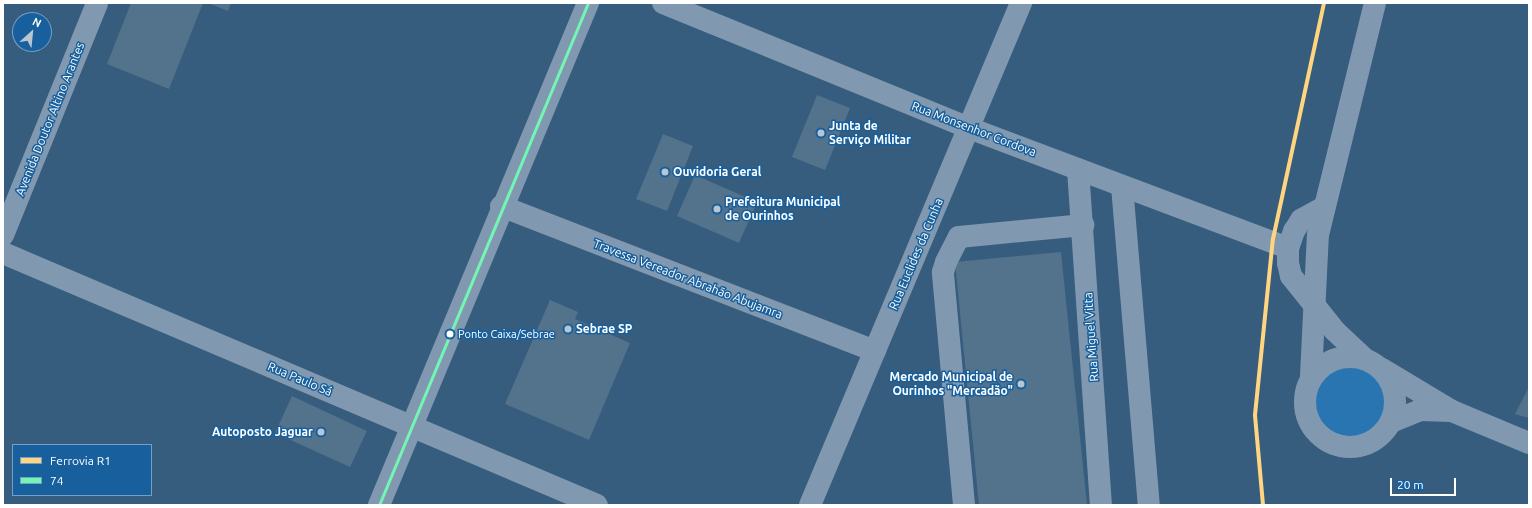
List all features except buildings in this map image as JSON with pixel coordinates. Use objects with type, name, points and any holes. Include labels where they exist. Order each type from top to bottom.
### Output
[{"type":"street","name":"Avenida Doutor Altino Arantes","points":[[3,235],[97,3]]},
{"type":"street","points":[[379,505],[501,206],[588,3]]},
{"type":"street","name":"Rua Monsenhor Cordova","points":[[663,3],[969,128],[1288,248]]},
{"type":"street","name":"Rua Euclides da Cunha","points":[[810,505],[1021,3]]},
{"type":"street","points":[[1312,376],[1313,301],[1316,256],[1324,207],[1375,3]]},
{"type":"street","name":"Rua Miguel Vitta","points":[[1078,169],[1101,505]]},
{"type":"street","points":[[1122,186],[1149,505]]},
{"type":"street","name":"Travessa Vereador Abrahão Abujamra","points":[[501,206],[876,351]]},
{"type":"street","points":[[1324,207],[1301,220],[1288,248],[1288,263],[1291,276],[1300,289],[1313,301],[1335,331],[1371,362],[1392,384],[1395,410],[1391,422],[1383,433],[1360,446],[1346,447],[1321,438],[1312,428],[1304,402],[1306,388],[1312,376],[1322,365],[1335,358],[1350,356],[1371,362],[1452,411],[1529,443]]},
{"type":"street","points":[[964,505],[943,272],[949,255],[960,237],[1083,225]]},
{"type":"street","name":"Rua Paulo Sá","points":[[3,253],[597,505]]},
{"type":"street","points":[[1391,422],[1420,410],[1452,411]]},
{"type":"shaded area","points":[[1350,365],[1364,368],[1376,376],[1384,388],[1387,402],[1384,416],[1376,428],[1364,436],[1350,439],[1336,436],[1324,428],[1316,416],[1313,402],[1316,388],[1324,376],[1336,368]]},
{"type":"rail line","name":"R1","points":[[1263,505],[1255,415],[1273,239],[1324,3]]},
{"type":"transit line","name":"74","points":[[379,505],[588,3]]},
{"type":"place","name":"Junta de Serviço Militar","points":[[821,133]]},
{"type":"place","name":"Ouvidoria Geral","points":[[665,172]]},
{"type":"place","name":"Prefeitura Municipal de Ourinhos","points":[[717,209]]},
{"type":"place","name":"Sebrae SP","points":[[568,329]]},
{"type":"place","name":"Ponto Caixa/Sebrae","points":[[450,334]]},
{"type":"place","name":"Mercado Municipal de Ourinhos \"Mercadão\"","points":[[1021,384]]},
{"type":"place","name":"Autoposto Jaguar","points":[[321,432]]}]
